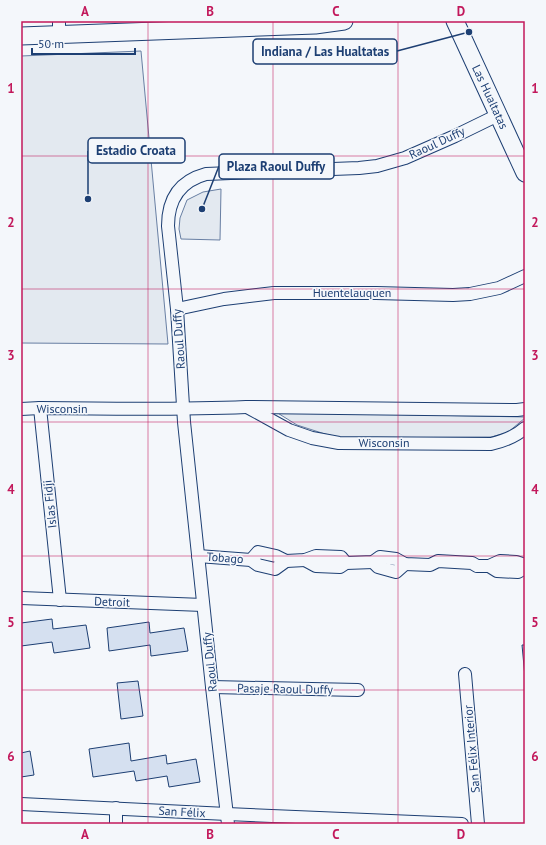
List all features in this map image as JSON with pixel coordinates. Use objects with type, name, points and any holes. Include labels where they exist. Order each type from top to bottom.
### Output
[{"type":"street","points":[[21,36],[59,28],[322,24],[344,21]]},
{"type":"street","name":"Las Hualtatas","points":[[455,21],[525,173]]},
{"type":"street","name":"Raoul Duffy","points":[[227,819],[183,409],[177,309],[168,226],[168,216],[173,199],[178,191],[191,180],[206,174],[346,169],[377,166],[405,158],[498,115]]},
{"type":"street","name":"Huentelauquen","points":[[177,309],[224,299],[274,293],[470,294],[499,288],[525,276]]},
{"type":"street","name":"Wisconsin","points":[[246,407],[289,430],[312,438],[339,443],[491,444],[511,438],[525,428]]},
{"type":"street","name":"Wisconsin","points":[[21,409],[183,409],[246,407],[525,409]]},
{"type":"street","name":"Islas Fidji","points":[[40,408],[60,600]]},
{"type":"street","name":"Tobago","points":[[198,556],[251,560],[258,552],[286,560],[305,560],[316,556],[322,556],[341,558],[346,562],[373,562],[380,557],[396,559],[405,564],[430,565],[438,561],[472,563],[483,566],[500,561],[516,562],[525,567]]},
{"type":"street","name":"Detroit","points":[[21,598],[203,605]]},
{"type":"street","name":"San Félix Interior","points":[[465,674],[478,824]]},
{"type":"street","name":"Pasaje Raoul Duffy","points":[[212,687],[358,690]]},
{"type":"street","name":"San Félix","points":[[21,804],[116,808],[227,819],[462,824]]},
{"type":"street","points":[[116,808],[116,824]]},
{"type":"shaded area","points":[[141,51],[168,344],[21,343],[21,56]]},
{"type":"shaded area","points":[[221,189],[220,240],[181,239],[179,229],[180,218],[187,200],[203,192]]},
{"type":"shaded area","points":[[276,412],[525,418],[507,433],[491,437],[342,438],[297,425]]},
{"type":"building","points":[[52,619],[53,629],[86,625],[90,648],[54,653],[52,642],[21,646],[21,623]]},
{"type":"building","points":[[149,622],[150,633],[184,628],[188,651],[151,656],[150,645],[109,651],[107,628]]},
{"type":"building","points":[[522,645],[525,645],[525,677]]},
{"type":"building","points":[[138,681],[143,716],[121,719],[117,683]]},
{"type":"building","points":[[129,743],[131,761],[166,755],[167,764],[196,759],[200,782],[169,787],[167,776],[136,781],[134,771],[93,777],[89,749]]},
{"type":"building","points":[[30,751],[34,775],[21,777],[21,753]]},
{"type":"place","name":"Indiana / Las Hualtatas","points":[[469,32]]},
{"type":"place","name":"Estadio Croata","points":[[88,199]]},
{"type":"place","name":"Plaza Raoul Duffy","points":[[202,209]]}]
